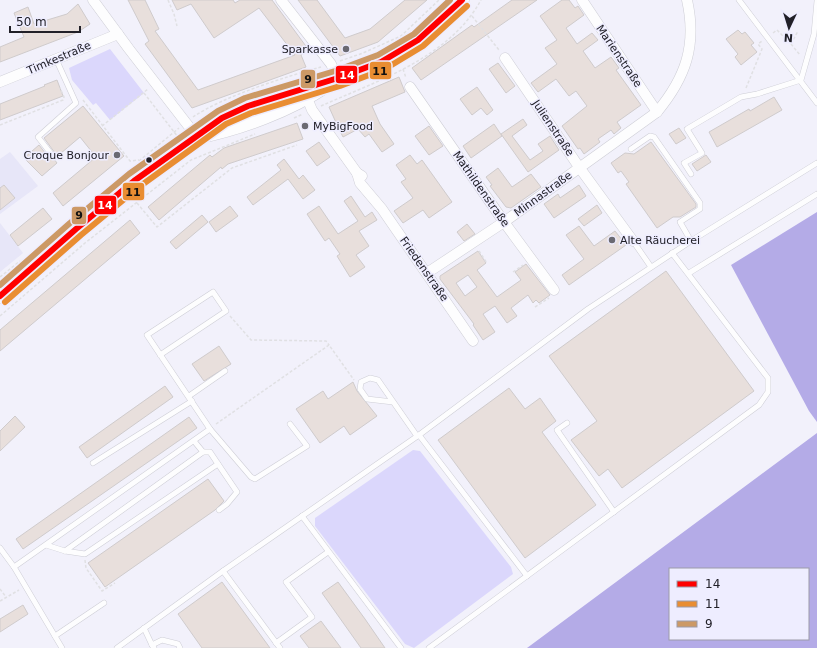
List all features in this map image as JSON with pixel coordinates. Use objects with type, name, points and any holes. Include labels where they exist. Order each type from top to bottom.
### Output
[{"type":"main road","points":[[0,296],[148,170],[182,145],[197,137],[212,123],[228,115],[285,93],[338,79],[385,60],[420,38],[462,0]]},
{"type":"main road","points":[[197,137],[217,133],[310,104],[338,79]]},
{"type":"street","points":[[93,0],[197,137]]},
{"type":"street","points":[[281,0],[331,64],[338,79]]},
{"type":"street","name":"Marienstraße","points":[[582,0],[657,112]]},
{"type":"street","name":"Minnastraße","points":[[427,273],[504,222],[657,112],[679,81],[688,58],[692,35],[687,0]]},
{"type":"street","name":"Timkestraße","points":[[0,82],[118,34]]},
{"type":"street","name":"Julienstraße","points":[[505,58],[579,167],[633,241]]},
{"type":"street","name":"Mathildenstraße","points":[[410,87],[504,222],[554,290]]},
{"type":"street","name":"Friedenstraße","points":[[310,104],[357,173],[360,183],[374,198],[473,341]]},
{"type":"lane","points":[[739,0],[817,103]]},
{"type":"lane","points":[[801,80],[814,34],[817,1]]},
{"type":"lane","points":[[52,155],[38,137],[76,103],[56,59]]},
{"type":"lane","points":[[691,174],[684,163],[702,153],[688,129],[741,97],[757,94],[801,80]]},
{"type":"lane","points":[[631,149],[650,136],[654,137],[700,202],[700,209],[680,222],[691,241]]},
{"type":"lane","points":[[117,648],[223,571],[418,435],[588,309],[650,266],[817,164]]},
{"type":"lane","points":[[689,273],[817,194]]},
{"type":"lane","points":[[633,241],[650,266]]},
{"type":"lane","points":[[429,648],[759,405],[768,392],[768,378],[689,273],[672,253]]},
{"type":"lane","points":[[160,355],[226,311],[213,292],[147,335],[160,355],[210,429],[251,477],[255,479],[307,446],[290,424]]},
{"type":"lane","points":[[93,463],[190,399],[225,371]]},
{"type":"lane","points":[[393,402],[367,399],[360,389],[361,382],[370,378],[378,380],[418,435],[527,576]]},
{"type":"lane","points":[[567,423],[557,430],[614,512]]},
{"type":"lane","points":[[14,567],[46,546],[210,429]]},
{"type":"lane","points":[[194,441],[203,452]]},
{"type":"lane","points":[[65,551],[203,452],[210,452],[237,492],[228,504],[219,510]]},
{"type":"lane","points":[[46,546],[85,554],[218,464]]},
{"type":"lane","points":[[302,516],[401,648]]},
{"type":"lane","points":[[0,548],[26,586],[62,648]]},
{"type":"lane","points":[[276,643],[312,617],[286,582],[328,552]]},
{"type":"lane","points":[[223,571],[280,648]]},
{"type":"lane","points":[[55,636],[104,603]]},
{"type":"lane","points":[[144,628],[153,646],[162,640],[178,644],[180,648]]},
{"type":"path","points":[[168,0],[174,14],[176,26]]},
{"type":"path","points":[[288,120],[310,104],[403,69],[448,41],[472,16],[481,0]]},
{"type":"path","points":[[472,16],[505,58]]},
{"type":"path","points":[[741,97],[762,49],[758,44],[777,30],[791,44],[806,63]]},
{"type":"path","points":[[791,44],[798,32]]},
{"type":"path","points":[[102,126],[156,83]]},
{"type":"path","points":[[144,93],[172,127],[191,160]]},
{"type":"path","points":[[81,96],[102,126],[130,161]]},
{"type":"path","points":[[0,125],[63,100]]},
{"type":"path","points":[[0,316],[85,243],[191,160],[259,132]]},
{"type":"path","points":[[137,203],[157,227],[232,168],[297,145]]},
{"type":"path","points":[[473,243],[487,263]]},
{"type":"path","points":[[513,272],[532,259]]},
{"type":"path","points":[[535,307],[551,296],[554,290]]},
{"type":"path","points":[[226,311],[251,340],[326,341],[354,381],[361,382]]},
{"type":"path","points":[[210,429],[329,345]]},
{"type":"path","points":[[85,554],[86,568],[102,591],[114,583]]},
{"type":"path","points":[[0,601],[26,586]]},
{"type":"path","points":[[0,589],[6,597]]},
{"type":"shaded area","points":[[110,49],[144,93],[110,120],[96,103],[93,105],[72,80],[69,68]]},
{"type":"shaded area","points":[[10,152],[38,186],[0,214],[0,159]]},
{"type":"shaded area","points":[[817,212],[817,422],[809,411],[731,265]]},
{"type":"shaded area","points":[[0,223],[23,253],[0,272]]},
{"type":"shaded area","points":[[817,433],[817,648],[527,648]]},
{"type":"shaded area","points":[[413,450],[420,451],[511,567],[513,574],[414,648],[405,644],[315,526],[315,518]]},
{"type":"building","points":[[128,0],[145,0],[159,29],[155,31],[198,90],[295,55],[259,8],[214,38],[191,4],[177,10],[172,0],[233,0],[235,3],[240,0],[272,0],[308,49],[301,55],[306,67],[192,108],[145,44],[149,41]]},
{"type":"building","points":[[298,0],[317,0],[345,38],[370,29],[405,0],[427,0],[378,42],[340,56]]},
{"type":"building","points":[[512,0],[537,0],[421,80],[412,68],[472,25],[474,27]]},
{"type":"building","points":[[562,0],[569,0],[575,8],[578,6],[584,15],[566,28],[577,44],[592,33],[598,40],[583,51],[595,68],[611,57],[619,68],[616,70],[641,105],[617,122],[621,128],[614,134],[611,130],[598,139],[600,142],[584,154],[580,148],[578,149],[562,126],[587,106],[576,91],[569,96],[556,79],[538,92],[531,83],[557,64],[545,48],[557,40],[540,16]]},
{"type":"building","points":[[78,4],[90,24],[78,32],[0,62],[0,47],[24,37],[14,13],[28,7],[34,24],[67,14]]},
{"type":"building","points":[[738,30],[742,34],[745,32],[754,43],[751,45],[757,52],[741,65],[735,57],[738,54],[726,39]]},
{"type":"building","points":[[498,63],[515,86],[506,93],[489,69]]},
{"type":"building","points":[[399,77],[405,92],[372,106],[380,124],[394,144],[382,152],[369,134],[365,137],[358,129],[343,137],[339,129],[343,126],[338,127],[329,107]]},
{"type":"building","points":[[57,80],[63,96],[0,120],[0,104]]},
{"type":"building","points":[[477,87],[493,110],[487,115],[481,108],[472,115],[460,99]]},
{"type":"building","points":[[774,97],[782,110],[717,147],[709,132],[749,109],[750,111]]},
{"type":"building","points":[[83,106],[124,156],[63,206],[53,193],[96,157],[80,137],[54,159],[57,163],[42,176],[24,158],[39,145],[49,158],[55,158],[55,153],[44,138]]},
{"type":"building","points":[[523,119],[527,125],[512,136],[530,160],[543,151],[538,144],[550,136],[559,150],[528,172],[501,134]]},
{"type":"building","points":[[297,123],[303,139],[228,164],[222,169],[221,167],[159,220],[148,207],[210,155],[212,157],[224,148]]},
{"type":"building","points":[[494,124],[502,136],[471,158],[463,146]]},
{"type":"building","points":[[429,126],[443,146],[429,155],[415,136]]},
{"type":"building","points":[[679,128],[686,138],[676,144],[669,134]]},
{"type":"building","points":[[319,142],[330,157],[317,166],[306,151]]},
{"type":"building","points":[[651,142],[696,204],[696,207],[680,217],[673,217],[657,228],[626,184],[629,182],[621,171],[618,173],[611,163],[625,153],[634,154]]},
{"type":"building","points":[[410,155],[417,164],[422,160],[452,202],[429,218],[423,210],[403,223],[394,211],[413,198],[401,182],[406,179],[396,165]]},
{"type":"building","points":[[706,155],[711,162],[697,171],[692,164]]},
{"type":"building","points":[[284,159],[299,179],[303,175],[315,190],[303,199],[288,179],[253,205],[247,197],[281,170],[277,165]]},
{"type":"building","points":[[498,168],[512,187],[531,174],[541,187],[511,208],[506,207],[490,186],[492,185],[486,177]]},
{"type":"building","points":[[4,185],[15,198],[0,210],[0,188]]},
{"type":"building","points":[[579,185],[586,196],[554,218],[544,204],[558,194],[560,198]]},
{"type":"building","points":[[351,196],[365,217],[372,212],[377,220],[359,231],[369,246],[356,255],[365,267],[350,277],[337,256],[340,254],[329,238],[325,241],[307,214],[319,206],[338,234],[358,221],[344,201]]},
{"type":"building","points":[[597,205],[602,213],[584,226],[578,219]]},
{"type":"building","points":[[230,206],[238,216],[216,232],[209,222]]},
{"type":"building","points":[[43,208],[52,219],[18,246],[10,235]]},
{"type":"building","points":[[202,215],[208,222],[176,249],[170,242]]},
{"type":"building","points":[[130,220],[140,233],[0,351],[0,330]]},
{"type":"building","points":[[467,224],[475,234],[464,241],[457,232]]},
{"type":"building","points":[[579,226],[594,246],[615,231],[626,245],[569,285],[562,275],[584,259],[566,235]]},
{"type":"building","points":[[478,251],[486,263],[477,270],[497,297],[521,280],[515,272],[526,264],[550,295],[539,303],[536,300],[533,303],[528,295],[511,308],[517,316],[507,323],[495,306],[483,314],[495,332],[483,340],[473,325],[474,324],[440,279],[440,276]],"holes":[[[468,275],[477,287],[465,296],[456,283]]]},
{"type":"building","points":[[666,271],[754,391],[622,488],[608,469],[599,476],[571,440],[597,421],[549,356]]},
{"type":"building","points":[[219,346],[231,364],[204,381],[192,364]]},
{"type":"building","points":[[353,382],[357,391],[377,416],[350,435],[344,426],[320,443],[296,409],[323,391],[328,399]]},
{"type":"building","points":[[165,386],[173,397],[87,458],[79,447]]},
{"type":"building","points":[[509,388],[525,409],[540,398],[556,421],[542,432],[596,505],[525,558],[438,440]]},
{"type":"building","points":[[15,416],[25,427],[0,451],[0,431]]},
{"type":"building","points":[[189,417],[197,428],[23,549],[16,539]]},
{"type":"building","points":[[208,479],[224,501],[215,510],[105,587],[88,563]]},
{"type":"building","points":[[222,582],[270,648],[202,648],[178,614]]},
{"type":"building","points":[[338,582],[385,648],[361,648],[322,593]]},
{"type":"building","points":[[23,605],[28,614],[0,632],[0,619]]},
{"type":"building","points":[[321,621],[341,648],[309,648],[300,636]]},
{"type":"transit line","name":"9","points":[[0,285],[70,223],[129,174],[218,111],[245,98],[335,71],[378,55],[414,34],[450,0]]},
{"type":"transit line","name":"14","points":[[0,296],[76,229],[134,181],[222,118],[248,106],[338,78],[381,62],[418,40],[462,0]]},
{"type":"transit line","name":"11","points":[[5,302],[81,235],[139,187],[226,124],[251,113],[340,86],[385,69],[423,46],[467,6]]},
{"type":"place","name":"Sparkasse","points":[[346,49]]},
{"type":"place","name":"MyBigFood","points":[[305,126]]},
{"type":"place","name":"Croque Bonjour","points":[[117,155]]},
{"type":"place","name":"Alte Räucherei","points":[[612,240]]}]
